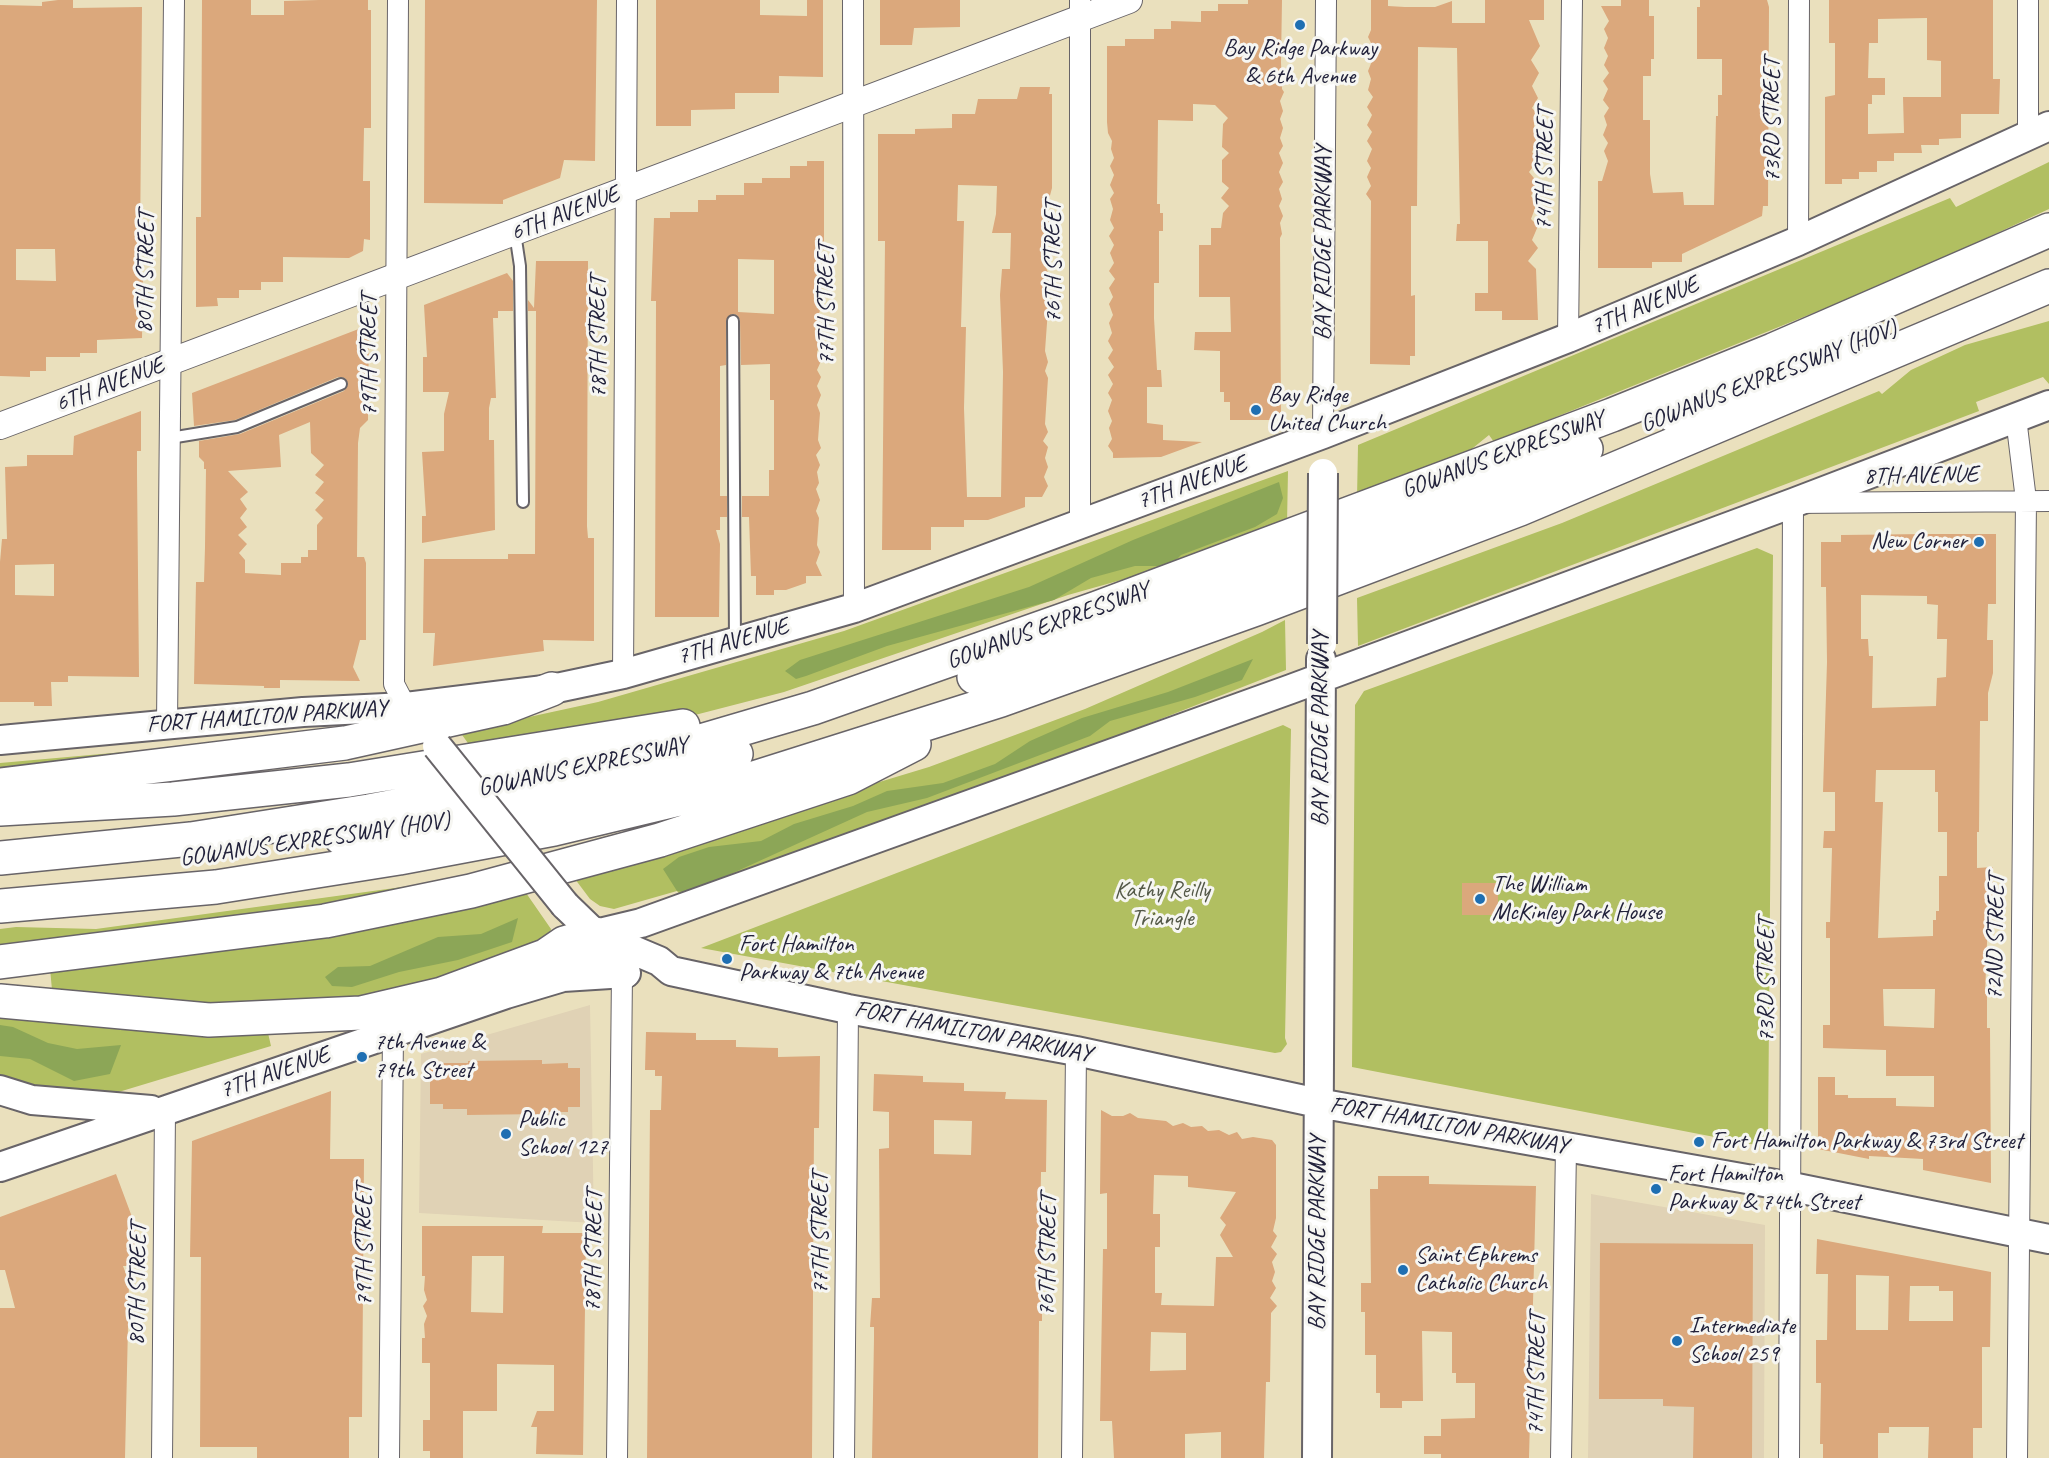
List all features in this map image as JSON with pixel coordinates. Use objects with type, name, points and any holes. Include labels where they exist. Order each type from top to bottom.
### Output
[{"type":"highway","name":"GOWANUS EXPRESSWAY","points":[[0,858],[191,838],[369,811],[528,781],[687,745],[813,708],[1097,608],[1612,415],[1773,350],[2049,230]]},
{"type":"highway","name":"GOWANUS EXPRESSWAY (HOV)","points":[[0,880],[273,849],[425,825],[570,798],[692,768],[836,723],[1140,618],[2049,268]]},
{"type":"highway","points":[[0,906],[216,887],[399,858],[554,829],[713,791],[1001,700],[1256,609],[1520,509],[2049,286]]},
{"type":"highway","points":[[1520,509],[1636,474],[2005,322],[2049,307]]},
{"type":"highway","points":[[0,785],[345,743],[503,708],[552,689]]},
{"type":"highway","points":[[0,962],[325,921],[471,891],[660,840],[848,778],[1001,700]]},
{"type":"highway","points":[[0,808],[172,799],[349,780],[625,734],[813,708]]},
{"type":"highway","points":[[0,1001],[209,1020],[318,1017],[361,1013],[428,998],[545,956],[564,943],[595,934]]},
{"type":"highway","points":[[545,956],[582,954],[622,973]]},
{"type":"main road","name":"7TH AVENUE","points":[[552,689],[623,674],[854,608],[1323,434],[1568,338],[1798,241],[2038,131]]},
{"type":"main road","points":[[595,934],[641,923],[1321,677],[1793,503],[2049,405]]},
{"type":"main road","name":"BAY RIDGE PARKWAY","points":[[1317,1458],[1323,434]]},
{"type":"main road","name":"FORT HAMILTON PARKWAY","points":[[0,740],[167,724],[421,726],[565,905],[595,934],[658,962],[668,970],[848,1009],[1076,1052],[1318,1103],[1792,1187],[2049,1239]]},
{"type":"main road","name":"7TH AVENUE","points":[[0,1167],[563,976],[668,970]]},
{"type":"main road","points":[[0,1090],[32,1100],[165,1111]]},
{"type":"street","name":"80TH STREET","points":[[167,724],[174,0]]},
{"type":"street","name":"79TH STREET","points":[[398,0],[394,680],[421,726]]},
{"type":"street","name":"78TH STREET","points":[[623,674],[627,0]]},
{"type":"street","name":"77TH STREET","points":[[853,0],[854,608]]},
{"type":"street","name":"6TH AVENUE","points":[[0,426],[852,106],[1080,9],[1129,0]]},
{"type":"street","name":"BAY RIDGE PARKWAY","points":[[1323,434],[1326,0]]},
{"type":"street","name":"74TH STREET","points":[[1568,338],[1572,0]]},
{"type":"street","name":"73RD STREET","points":[[1798,241],[1799,0]]},
{"type":"street","points":[[2028,0],[2038,131]]},
{"type":"street","name":"76TH STREET","points":[[1080,9],[1080,525]]},
{"type":"street","name":"72ND STREET","points":[[2016,418],[2026,500],[2017,1458]]},
{"type":"street","name":"8TH AVENUE","points":[[1793,503],[2049,501]]},
{"type":"street","name":"73RD STREET","points":[[1789,1458],[1792,1187],[1793,503]]},
{"type":"street","name":"78TH STREET","points":[[617,1458],[622,973]]},
{"type":"street","name":"77TH STREET","points":[[844,1458],[848,1009]]},
{"type":"street","name":"79TH STREET","points":[[389,1458],[393,1033]]},
{"type":"street","name":"76TH STREET","points":[[1072,1458],[1076,1052]]},
{"type":"street","name":"80TH STREET","points":[[162,1458],[165,1111]]},
{"type":"street","name":"74TH STREET","points":[[1561,1458],[1566,1148]]},
{"type":"lane","points":[[515,232],[520,266],[523,502]]},
{"type":"lane","points":[[733,321],[735,642]]},
{"type":"lane","points":[[170,438],[237,427],[341,384]]},
{"type":"shaded area","name":"Public School 127","points":[[590,1005],[594,1223],[419,1213],[421,1054]]},
{"type":"shaded area","name":"Intermediate School 259","points":[[1591,1194],[1765,1225],[1764,1458],[1588,1458]]},
{"type":"green space","points":[[2049,162],[2049,209],[1900,278],[1494,442],[1489,435],[1463,456],[1357,499],[1358,445],[1950,198],[1956,207]]},
{"type":"green space","points":[[2049,321],[2049,384],[2043,377],[1976,402],[1979,411],[1358,646],[1357,598],[1562,523],[1879,391],[1882,394],[1911,370],[1965,345]]},
{"type":"green space","points":[[1288,471],[1287,524],[1185,562],[1068,595],[784,692],[695,715],[475,753],[460,732],[598,702],[844,631]]},
{"type":"green space","points":[[1279,482],[1283,498],[1277,514],[1255,527],[1181,555],[1170,566],[1135,566],[1091,578],[1054,600],[887,646],[796,679],[785,671],[800,660],[1029,587],[1133,540]]},
{"type":"green space","points":[[1757,548],[1773,555],[1768,1135],[1756,1145],[1352,1067],[1355,705],[1364,691]]},
{"type":"green space","points":[[1285,620],[1286,670],[1043,765],[684,900],[677,891],[614,909],[600,906],[590,899],[572,875],[929,767],[1085,709]]},
{"type":"green space","points":[[1253,659],[1242,680],[1195,697],[1110,721],[1090,736],[927,798],[867,812],[689,893],[677,891],[663,869],[679,857],[709,847],[761,841],[794,824],[853,806],[887,791],[943,783],[995,764],[1030,741],[1082,718],[1168,692]]},
{"type":"green space","name":"Kathy Reilly Triangle","points":[[1283,725],[1291,729],[1285,1038],[1287,1044],[1281,1052],[1275,1053],[701,948]]},
{"type":"green space","points":[[293,737],[0,777],[0,763]]},
{"type":"green space","points":[[504,873],[417,894],[0,949],[0,929],[16,927],[96,929]]},
{"type":"green space","points":[[524,890],[551,929],[549,937],[539,946],[377,1000],[208,1005],[52,990],[50,968]]},
{"type":"green space","points":[[518,918],[512,942],[458,960],[399,972],[352,987],[332,986],[325,977],[338,967],[370,966],[438,937],[481,934]]},
{"type":"green space","points":[[0,1012],[268,1033],[271,1046],[112,1094],[55,1091],[0,1080]]},
{"type":"green space","points":[[0,1025],[13,1027],[48,1043],[77,1049],[121,1045],[110,1074],[74,1081],[30,1059],[0,1056]]},
{"type":"building","points":[[73,0],[73,8],[142,7],[140,249],[143,282],[142,338],[97,340],[97,353],[80,353],[80,357],[46,357],[46,371],[30,371],[30,377],[0,376],[0,5],[42,6],[42,2]],"holes":[[[16,249],[55,249],[56,281],[16,280]]]},
{"type":"building","points":[[202,0],[251,0],[251,15],[284,15],[284,1],[368,0],[368,10],[371,10],[371,128],[364,128],[363,181],[370,181],[370,240],[364,239],[363,251],[349,258],[283,257],[283,282],[261,282],[261,290],[239,290],[239,298],[217,298],[218,306],[196,307],[196,217],[201,217]]},
{"type":"building","points":[[425,0],[597,0],[595,161],[564,160],[560,178],[503,200],[503,204],[424,203]]},
{"type":"building","points":[[656,0],[760,0],[760,15],[807,16],[807,0],[823,0],[823,77],[779,76],[779,93],[735,93],[735,109],[691,110],[691,126],[656,126]]},
{"type":"building","points":[[880,0],[960,0],[960,27],[914,28],[912,45],[880,45]]},
{"type":"building","points":[[1248,0],[1282,0],[1281,62],[1284,92],[1280,101],[1283,111],[1280,119],[1283,128],[1280,138],[1283,146],[1279,153],[1283,163],[1279,172],[1283,182],[1279,189],[1282,199],[1279,206],[1283,216],[1280,223],[1282,234],[1280,238],[1281,418],[1230,420],[1230,402],[1224,402],[1224,392],[1220,392],[1220,351],[1194,350],[1195,332],[1231,332],[1230,297],[1199,297],[1199,245],[1211,245],[1211,228],[1221,228],[1223,213],[1229,206],[1221,198],[1229,188],[1222,182],[1222,160],[1229,153],[1222,147],[1223,124],[1228,118],[1215,105],[1193,104],[1193,121],[1158,120],[1157,204],[1160,204],[1160,213],[1163,213],[1163,231],[1159,231],[1159,283],[1154,283],[1154,318],[1157,370],[1161,370],[1162,387],[1147,387],[1147,423],[1163,425],[1163,440],[1202,442],[1161,457],[1113,458],[1113,453],[1108,446],[1112,439],[1109,428],[1112,421],[1108,411],[1112,400],[1108,393],[1113,384],[1108,375],[1114,367],[1108,358],[1113,350],[1108,341],[1112,333],[1109,323],[1113,315],[1109,304],[1113,297],[1109,288],[1115,279],[1109,271],[1114,263],[1110,253],[1114,245],[1109,236],[1114,228],[1110,220],[1113,209],[1110,199],[1114,193],[1110,185],[1114,175],[1110,166],[1114,158],[1107,122],[1107,46],[1125,46],[1125,39],[1154,39],[1154,29],[1171,29],[1171,21],[1201,22],[1201,11],[1218,11],[1218,4],[1248,4]]},
{"type":"building","points":[[1371,0],[1388,0],[1388,6],[1405,7],[1435,7],[1452,1],[1452,23],[1485,23],[1485,0],[1544,0],[1544,20],[1529,20],[1540,46],[1531,60],[1539,73],[1532,86],[1538,98],[1532,108],[1539,116],[1534,124],[1537,141],[1532,152],[1538,160],[1529,172],[1538,183],[1531,196],[1537,203],[1531,219],[1538,226],[1532,240],[1538,248],[1528,261],[1536,269],[1538,320],[1502,320],[1502,311],[1475,311],[1475,293],[1488,293],[1488,241],[1456,241],[1457,224],[1460,224],[1457,48],[1418,47],[1417,206],[1411,206],[1411,296],[1415,295],[1415,356],[1410,356],[1410,365],[1370,364],[1371,201],[1366,194],[1371,186],[1367,177],[1371,168],[1367,161],[1372,149],[1367,141],[1372,132],[1367,125],[1372,115],[1367,107],[1373,97],[1368,90],[1371,79],[1368,71],[1372,61],[1368,54],[1372,45],[1368,37],[1371,30]]},
{"type":"building","points":[[1621,0],[1649,0],[1649,16],[1654,16],[1654,59],[1651,59],[1651,76],[1643,76],[1643,120],[1650,120],[1650,174],[1653,193],[1683,192],[1684,205],[1714,205],[1716,116],[1718,116],[1718,95],[1722,95],[1722,59],[1697,59],[1697,7],[1700,7],[1700,0],[1767,0],[1769,7],[1768,206],[1763,206],[1762,216],[1682,254],[1682,262],[1652,262],[1652,268],[1598,268],[1598,181],[1602,181],[1608,161],[1604,151],[1608,143],[1603,135],[1607,125],[1604,116],[1609,108],[1603,100],[1608,89],[1603,81],[1609,73],[1604,65],[1608,56],[1604,48],[1608,38],[1604,29],[1609,21],[1601,6],[1621,6]]},
{"type":"building","points":[[1829,0],[1993,0],[1993,79],[2000,79],[1999,114],[1961,114],[1961,138],[1939,139],[1939,145],[1921,145],[1922,153],[1894,153],[1894,161],[1877,161],[1877,172],[1859,172],[1859,179],[1842,179],[1842,184],[1825,184],[1825,97],[1835,95],[1835,43],[1829,43]],"holes":[[[1927,18],[1927,60],[1941,61],[1941,97],[1903,97],[1904,133],[1868,134],[1868,104],[1872,104],[1872,95],[1885,95],[1885,78],[1868,78],[1869,43],[1878,43],[1878,19]]]},
{"type":"building","points":[[1020,87],[1050,87],[1049,94],[1052,94],[1052,188],[1045,214],[1050,223],[1046,228],[1048,239],[1044,249],[1049,255],[1045,265],[1049,275],[1045,300],[1048,309],[1045,351],[1048,362],[1045,371],[1048,378],[1045,424],[1048,432],[1043,441],[1048,447],[1045,458],[1048,467],[1044,477],[1048,486],[1042,497],[1025,497],[1025,507],[988,520],[964,520],[964,527],[931,527],[931,550],[882,550],[885,241],[878,241],[878,134],[915,134],[915,129],[952,128],[952,114],[975,114],[978,99],[1017,99]],"holes":[[[958,185],[997,186],[996,214],[992,233],[1011,233],[1010,269],[1002,269],[1000,295],[1003,372],[1001,497],[967,497],[964,408],[966,327],[961,327],[964,221],[957,221]]]},
{"type":"building","points":[[807,161],[824,161],[824,250],[817,250],[821,273],[818,280],[821,289],[818,298],[821,308],[818,316],[821,325],[818,333],[821,343],[817,352],[821,361],[817,370],[821,377],[817,386],[821,395],[817,405],[820,413],[818,440],[821,448],[816,455],[820,465],[817,472],[819,483],[816,489],[820,500],[816,511],[819,518],[817,545],[820,552],[816,563],[822,576],[806,576],[806,583],[786,590],[774,590],[774,595],[756,595],[756,576],[751,576],[749,517],[742,517],[742,496],[769,496],[769,470],[774,470],[774,400],[770,400],[770,364],[741,365],[740,320],[737,315],[732,314],[726,321],[726,365],[720,366],[720,496],[727,496],[727,517],[720,517],[720,530],[716,530],[720,544],[719,617],[655,617],[656,301],[651,301],[654,218],[670,218],[670,212],[698,212],[698,200],[716,200],[716,195],[744,195],[744,183],[762,183],[762,178],[790,178],[790,166],[807,166]],"holes":[[[738,259],[774,260],[774,314],[738,312]]]},
{"type":"building","points":[[536,261],[588,261],[587,526],[588,538],[594,538],[594,641],[543,640],[544,651],[433,666],[435,633],[423,633],[424,559],[508,559],[508,554],[535,554],[536,311],[528,311],[528,300],[534,308]]},
{"type":"building","points":[[507,273],[513,281],[513,311],[498,311],[498,318],[493,318],[496,398],[491,398],[489,408],[489,440],[494,440],[495,530],[422,543],[422,516],[426,516],[422,452],[444,451],[444,414],[449,392],[423,392],[423,357],[427,357],[424,305]]},
{"type":"building","points":[[369,325],[368,420],[360,428],[358,443],[357,557],[364,557],[366,563],[366,640],[360,640],[353,667],[360,681],[280,680],[280,688],[194,684],[196,582],[204,582],[205,547],[206,469],[199,457],[199,441],[240,434],[344,391],[348,384],[345,378],[338,377],[235,420],[194,426],[192,393]],"holes":[[[310,422],[311,453],[324,465],[315,475],[324,482],[315,493],[324,500],[315,510],[323,518],[317,525],[317,550],[308,550],[308,557],[301,557],[301,563],[281,563],[281,575],[245,573],[245,560],[239,553],[247,544],[238,535],[247,527],[240,518],[247,509],[240,499],[248,492],[228,471],[281,467],[279,435]]]},
{"type":"building","points":[[141,411],[141,451],[137,451],[139,677],[68,676],[68,682],[51,682],[52,706],[34,706],[34,702],[0,702],[0,562],[2,539],[7,539],[5,467],[27,466],[27,455],[73,455],[74,436]],"holes":[[[54,564],[54,596],[15,595],[15,565]]]},
{"type":"building","points":[[1996,534],[1996,604],[1988,604],[1987,640],[1993,640],[1993,673],[1988,693],[1988,721],[1980,721],[1979,832],[1977,832],[1977,868],[1993,867],[1992,917],[1988,917],[1985,994],[1987,994],[1987,1028],[1990,1028],[1991,1183],[1923,1170],[1923,1159],[1869,1156],[1869,1159],[1818,1149],[1818,1077],[1835,1077],[1835,1095],[1848,1095],[1848,1098],[1896,1098],[1896,1106],[1934,1107],[1934,1076],[1886,1076],[1886,1050],[1823,1048],[1823,1025],[1830,1025],[1830,938],[1826,938],[1826,922],[1830,922],[1832,848],[1823,848],[1824,831],[1835,831],[1835,792],[1823,792],[1827,662],[1826,587],[1821,587],[1821,542],[1841,542],[1841,535]],"holes":[[[1861,595],[1927,596],[1927,604],[1938,605],[1937,639],[1947,639],[1946,677],[1937,678],[1936,706],[1872,708],[1873,656],[1869,656],[1868,639],[1861,639]],[[1876,770],[1935,770],[1935,792],[1938,792],[1938,832],[1947,832],[1947,876],[1939,876],[1939,911],[1936,911],[1936,920],[1933,920],[1933,936],[1878,938],[1883,802],[1875,802]],[[1883,989],[1935,989],[1934,1028],[1884,1026]]]},
{"type":"building","name":"The William McKinley Park House","points":[[1462,883],[1498,883],[1498,915],[1462,915]]},
{"type":"building","points":[[646,1032],[696,1033],[696,1040],[736,1040],[736,1047],[778,1048],[778,1057],[820,1056],[819,1128],[814,1128],[812,1458],[647,1458],[650,1110],[661,1110],[662,1076],[655,1076],[655,1070],[645,1070]]},
{"type":"building","points":[[542,1060],[542,1064],[568,1063],[568,1068],[580,1068],[580,1107],[568,1107],[568,1112],[542,1112],[542,1114],[467,1115],[467,1109],[443,1109],[443,1104],[430,1104],[430,1066],[442,1067],[441,1063],[468,1063],[468,1061]]},
{"type":"building","points":[[874,1074],[923,1076],[923,1082],[964,1083],[964,1091],[1006,1092],[1005,1099],[1047,1100],[1046,1172],[1041,1172],[1042,1321],[1039,1321],[1038,1458],[872,1458],[874,1327],[870,1327],[872,1298],[880,1298],[879,1149],[889,1148],[889,1112],[873,1111]],"holes":[[[934,1120],[972,1121],[971,1155],[934,1154]]]},
{"type":"building","points":[[331,1091],[330,1159],[364,1159],[362,1417],[349,1417],[349,1458],[257,1458],[257,1447],[200,1447],[201,1257],[190,1257],[192,1141]]},
{"type":"building","points":[[1101,1110],[1112,1116],[1123,1116],[1130,1113],[1138,1118],[1166,1121],[1173,1126],[1183,1123],[1191,1127],[1202,1126],[1208,1131],[1219,1130],[1229,1135],[1237,1132],[1242,1139],[1253,1137],[1272,1140],[1276,1145],[1276,1218],[1273,1231],[1277,1236],[1271,1247],[1277,1254],[1272,1262],[1275,1272],[1272,1281],[1276,1288],[1270,1298],[1277,1306],[1271,1313],[1270,1382],[1266,1382],[1264,1458],[1221,1458],[1221,1432],[1185,1434],[1185,1458],[1114,1458],[1112,1421],[1100,1421],[1103,1249],[1107,1249],[1107,1193],[1100,1194]],"holes":[[[1154,1175],[1188,1176],[1188,1187],[1236,1192],[1220,1218],[1226,1225],[1220,1235],[1233,1257],[1216,1257],[1214,1306],[1161,1305],[1162,1293],[1155,1293],[1155,1247],[1160,1247],[1160,1214],[1153,1214]],[[1151,1332],[1186,1333],[1186,1370],[1150,1371]]]},
{"type":"building","points":[[116,1174],[135,1225],[136,1266],[123,1266],[129,1282],[125,1458],[0,1458],[0,1308],[15,1308],[5,1270],[0,1270],[0,1217]]},
{"type":"building","points":[[1378,1176],[1429,1176],[1429,1184],[1536,1186],[1529,1458],[1441,1458],[1441,1454],[1424,1454],[1424,1436],[1441,1436],[1441,1419],[1475,1418],[1475,1383],[1456,1383],[1456,1373],[1452,1373],[1452,1332],[1422,1331],[1423,1401],[1402,1401],[1402,1408],[1380,1408],[1380,1393],[1376,1393],[1376,1355],[1365,1355],[1365,1312],[1361,1312],[1361,1283],[1371,1283],[1370,1189],[1378,1189]]},
{"type":"building","points":[[422,1226],[543,1226],[542,1233],[586,1233],[583,1455],[536,1454],[537,1427],[531,1427],[537,1411],[554,1411],[554,1365],[497,1364],[497,1411],[463,1411],[463,1458],[430,1458],[430,1451],[423,1451],[423,1420],[430,1420],[430,1363],[422,1363],[422,1338],[425,1338],[424,1324],[427,1316],[423,1306],[427,1300],[424,1290],[425,1276],[422,1276]],"holes":[[[472,1256],[504,1256],[503,1313],[471,1312]]]},
{"type":"building","points":[[1817,1239],[1991,1272],[1990,1347],[1982,1347],[1982,1428],[1973,1428],[1973,1458],[1928,1458],[1929,1427],[1889,1427],[1889,1433],[1878,1433],[1878,1458],[1823,1458],[1823,1444],[1820,1444],[1821,1383],[1816,1383],[1816,1340],[1827,1340],[1828,1274],[1816,1274]],"holes":[[[1856,1275],[1889,1276],[1888,1330],[1856,1330]],[[1910,1286],[1939,1286],[1939,1291],[1953,1291],[1953,1321],[1909,1321]]]},
{"type":"building","name":"Intermediate School 259","points":[[1600,1243],[1753,1244],[1752,1458],[1693,1458],[1694,1407],[1663,1406],[1663,1399],[1599,1399]]},
{"type":"place","name":"Bay Ridge Parkway & 6th Avenue","points":[[1300,25]]},
{"type":"place","name":"Bay Ridge United Church","points":[[1256,410]]},
{"type":"place","name":"New Corner","points":[[1979,542]]},
{"type":"place","name":"The William McKinley Park House","points":[[1480,899]]},
{"type":"place","name":"Fort Hamilton Parkway & 7th Avenue","points":[[727,959]]},
{"type":"place","name":"7th Avenue & 79th Street","points":[[362,1057]]},
{"type":"place","name":"Public School 127","points":[[506,1134]]},
{"type":"place","name":"Fort Hamilton Parkway & 73rd Street","points":[[1699,1142]]},
{"type":"place","name":"Fort Hamilton Parkway & 74th Street","points":[[1656,1189]]},
{"type":"place","name":"Saint Ephrems Catholic Church","points":[[1403,1270]]},
{"type":"place","name":"Intermediate School 259","points":[[1677,1341]]}]
